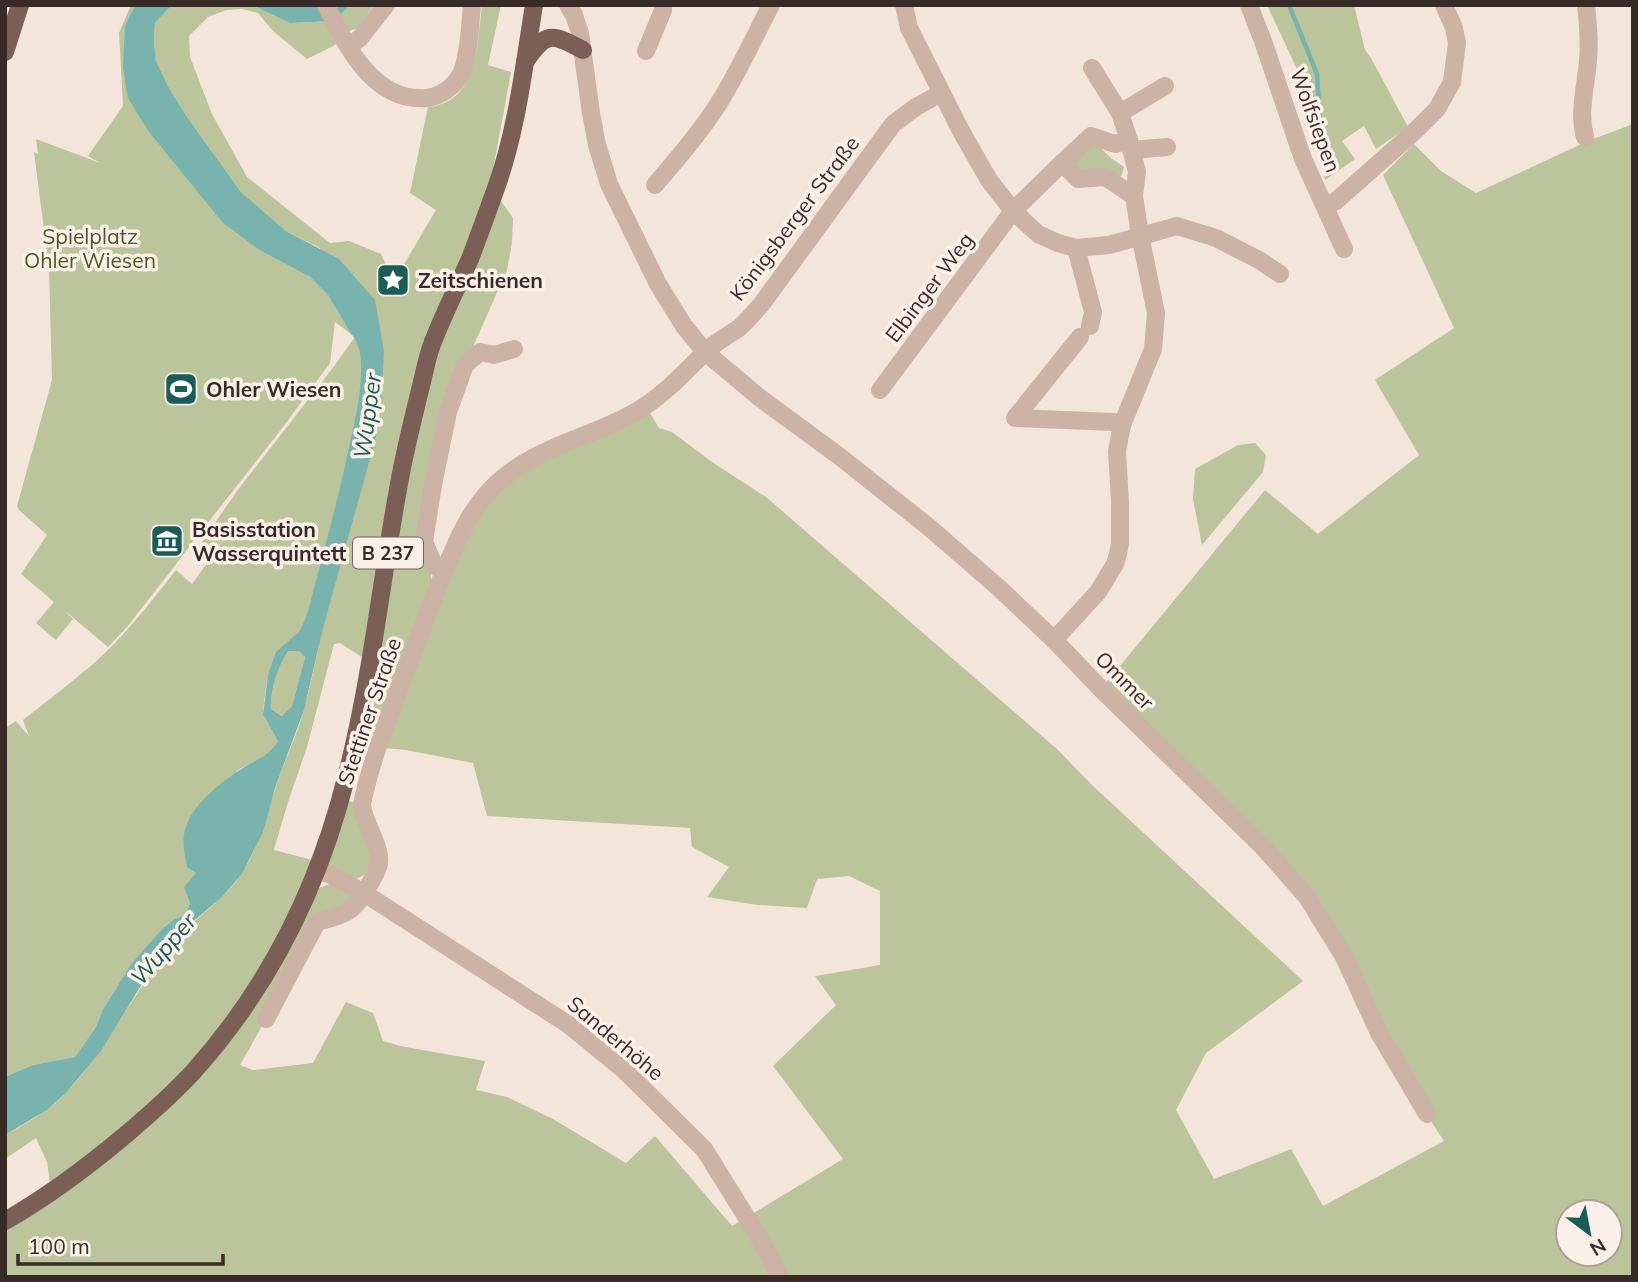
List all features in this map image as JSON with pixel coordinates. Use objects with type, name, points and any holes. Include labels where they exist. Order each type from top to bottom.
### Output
[{"type":"main road","points":[[5,52],[20,5]]},
{"type":"main road","name":"B 237","points":[[5,1221],[98,1158],[150,1114],[192,1073],[236,1020],[267,973],[295,922],[338,809],[362,708],[402,468],[430,352],[500,176],[515,117],[534,5]]},
{"type":"main road","points":[[523,65],[537,45],[550,38],[562,39],[583,50]]},
{"type":"street","points":[[326,5],[344,39],[370,75],[390,91],[418,98],[438,95],[450,88],[463,71],[472,5]]},
{"type":"street","points":[[344,39],[360,38],[387,5]]},
{"type":"street","points":[[568,5],[578,23],[597,145],[609,184],[658,284],[684,326],[705,352]]},
{"type":"street","points":[[646,51],[663,5]]},
{"type":"street","points":[[655,185],[693,141],[714,110],[771,5]]},
{"type":"street","points":[[904,5],[909,28],[989,180],[1013,211],[1038,234],[1076,248],[1109,244],[1177,226],[1216,239],[1259,260],[1280,274]]},
{"type":"street","name":"Wolfsiepen","points":[[1249,5],[1303,159],[1344,249]]},
{"type":"street","points":[[1326,206],[1336,201],[1437,109],[1452,82],[1457,43],[1444,5]]},
{"type":"street","points":[[1585,137],[1582,114],[1588,59],[1586,5]]},
{"type":"street","points":[[1054,640],[1098,592],[1115,564],[1120,524],[1117,451],[1122,425],[1153,349],[1156,313],[1134,196],[1137,172],[1120,113],[1093,68]]},
{"type":"street","points":[[1120,113],[1165,86]]},
{"type":"street","name":"Königsberger Straße","points":[[705,352],[740,327],[761,305],[893,124],[941,93]]},
{"type":"street","name":"Elbinger Weg","points":[[880,390],[1013,211],[1091,136],[1115,144],[1130,145]]},
{"type":"street","points":[[1130,145],[1167,147]]},
{"type":"street","points":[[1062,163],[1078,178],[1105,177],[1134,196]]},
{"type":"street","points":[[1076,248],[1093,312],[1085,332],[1015,418],[1112,422],[1122,425]]},
{"type":"street","points":[[443,572],[434,565],[424,542],[448,412],[465,365],[480,352],[494,355],[514,349]]},
{"type":"street","name":"Stettiner Straße","points":[[364,893],[379,863],[378,850],[363,811],[366,782],[443,572],[469,516],[485,494],[503,477],[541,453],[614,424],[634,413],[685,374],[705,352]]},
{"type":"street","name":"Ommer","points":[[705,352],[760,398],[930,528],[999,588],[1263,848],[1307,897],[1345,957],[1379,1033],[1427,1114]]},
{"type":"street","points":[[266,1019],[317,922],[345,914],[359,903],[364,893],[317,870]]},
{"type":"street","name":"Sanderhöhe","points":[[364,893],[569,1025],[624,1070],[704,1149],[760,1239],[780,1277]]},
{"type":"green space","name":"Spielplatz Ohler Wiesen","points":[[131,5],[135,5],[125,25],[149,132],[179,168],[261,251],[310,277],[328,295],[351,334],[335,322],[330,363],[170,572],[108,647],[64,610],[73,619],[56,640],[36,623],[54,602],[21,574],[47,535],[17,506],[52,380],[49,268],[34,152],[38,154],[36,139],[100,163],[88,156],[123,106],[119,33]]},
{"type":"green space","points":[[172,5],[252,5],[290,23],[334,21],[350,5],[374,5],[357,28],[341,35],[335,45],[307,59],[273,31],[258,13],[242,9],[226,10],[208,17],[189,36],[190,57],[212,114],[247,177],[330,243],[349,241],[381,254],[392,278],[406,261],[436,210],[410,193],[428,107],[445,103],[466,83],[476,53],[482,5],[501,5],[488,65],[511,72],[490,186],[513,218],[512,243],[507,270],[465,365],[433,485],[431,584],[371,739],[378,660],[360,656],[340,643],[334,644],[307,747],[274,850],[312,860],[288,921],[238,1002],[209,1042],[176,1079],[133,1119],[50,1183],[47,1162],[36,1138],[5,1159],[5,1135],[45,1111],[66,1093],[96,1057],[175,941],[227,892],[242,873],[257,843],[298,729],[319,646],[291,651],[299,651],[305,657],[292,706],[283,716],[271,709],[271,702],[275,679],[288,651],[268,675],[263,715],[278,741],[272,752],[238,770],[184,840],[187,867],[196,873],[185,890],[190,903],[186,914],[162,929],[131,964],[102,1011],[96,1027],[75,1057],[33,1065],[5,1077],[5,728],[16,721],[29,736],[23,720],[104,654],[176,570],[192,584],[238,520],[209,559],[197,549],[237,491],[355,337],[320,248],[286,231],[241,192],[168,86],[156,61],[154,41],[155,23]]},
{"type":"green space","points":[[1267,5],[1354,5],[1365,50],[1408,127],[1376,149],[1364,126],[1342,141],[1355,159],[1325,180],[1319,141],[1324,127]]},
{"type":"green space","points":[[1633,124],[1633,1277],[5,1277],[5,1229],[155,1120],[309,908],[319,888],[330,884],[352,893],[356,900],[315,919],[266,1019],[240,1065],[253,1070],[313,1063],[346,1002],[373,1013],[383,1041],[485,1061],[476,1090],[507,1097],[553,1119],[626,1163],[655,1136],[732,1226],[843,1159],[773,1066],[836,1005],[815,976],[880,965],[880,891],[849,876],[817,879],[807,908],[757,905],[707,897],[729,867],[692,847],[690,828],[487,816],[473,763],[383,748],[454,563],[486,503],[524,469],[650,413],[659,428],[672,432],[766,497],[1057,749],[1092,785],[1303,981],[1206,1053],[1176,1110],[1214,1179],[1291,1149],[1323,1206],[1444,1141],[1415,1097],[1307,897],[1101,689],[1265,490],[1318,534],[1419,455],[1375,380],[1454,328],[1383,175],[1414,144],[1441,171],[1476,193],[1588,141]]},
{"type":"green space","points":[[1091,139],[1124,167],[1118,179],[1083,175],[1071,165]]},
{"type":"green space","points":[[1255,443],[1266,455],[1263,472],[1202,545],[1193,499],[1195,469],[1238,445]]},
{"type":"green space","points":[[348,801],[358,807],[375,860],[364,875],[356,879],[327,864]]},
{"type":"water","name":"Wupper","points":[[135,5],[172,5],[155,23],[154,41],[156,61],[168,86],[241,192],[286,231],[339,259],[375,300],[384,351],[382,391],[376,437],[323,628],[304,710],[275,788],[263,832],[242,874],[222,897],[190,924],[174,942],[142,984],[101,1051],[66,1093],[47,1110],[5,1135],[5,1077],[33,1065],[75,1057],[96,1027],[102,1011],[131,964],[162,929],[186,914],[190,903],[184,887],[196,873],[187,867],[184,851],[184,834],[191,816],[217,787],[266,755],[278,741],[263,715],[268,675],[276,652],[300,631],[307,615],[340,486],[360,393],[359,347],[328,295],[310,277],[261,251],[223,223],[149,132],[128,98],[123,68],[125,25]],"holes":[[[288,651],[299,651],[305,657],[292,706],[282,716],[271,709],[273,687]]]},
{"type":"water","points":[[252,5],[350,5],[334,21],[290,23]]},
{"type":"waterway","points":[[1289,5],[1317,74],[1320,124]]},
{"type":"place","name":"Zeitschienen","points":[[393,280]]},
{"type":"place","name":"Ohler Wiesen","points":[[181,389]]},
{"type":"place","name":"Basisstation Wasserquintett","points":[[167,541]]}]
